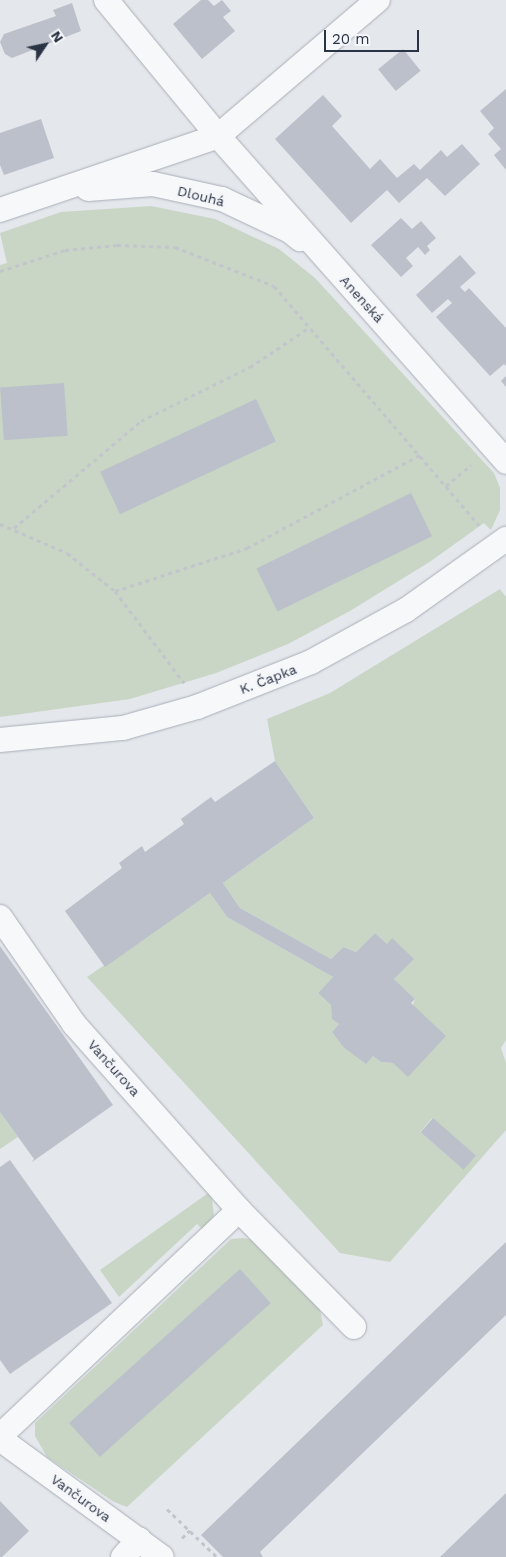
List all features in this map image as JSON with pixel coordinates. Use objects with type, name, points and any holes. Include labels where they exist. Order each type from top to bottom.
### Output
[{"type":"street","name":"Anenská","points":[[106,0],[218,136],[506,462]]},
{"type":"street","points":[[218,136],[378,0]]},
{"type":"street","name":"Dlouhá","points":[[0,210],[218,136]]},
{"type":"street","name":"Dlouhá","points":[[56,191],[152,184],[222,199],[290,231],[329,262]]},
{"type":"street","name":"K. Čapka","points":[[0,740],[123,728],[197,706],[311,662],[397,614],[502,543]]},
{"type":"street","name":"Vančurova","points":[[0,918],[74,1024],[239,1210],[354,1327]]},
{"type":"street","name":"Vančurova","points":[[162,1557],[0,1438],[239,1210]]},
{"type":"street","points":[[123,1557],[139,1539]]},
{"type":"path","points":[[0,271],[64,250],[117,245],[175,247],[274,286],[420,456],[502,543]]},
{"type":"path","points":[[14,528],[141,421],[250,367],[310,327]]},
{"type":"path","points":[[116,591],[247,548],[420,456]]},
{"type":"path","points":[[0,524],[14,528],[67,553],[116,591],[175,667],[187,688],[180,690]]},
{"type":"path","points":[[167,1509],[217,1557]]},
{"type":"green space","points":[[151,206],[215,219],[279,249],[315,278],[494,473],[500,488],[500,510],[491,530],[484,523],[431,561],[350,611],[288,644],[216,673],[130,699],[0,717],[0,265],[7,263],[0,233],[61,212]]},
{"type":"green space","points":[[500,589],[506,597],[506,1040],[501,1048],[506,1063],[506,1130],[390,1262],[340,1253],[87,977],[210,893],[227,917],[333,977],[318,993],[331,1005],[332,1018],[339,1024],[332,1032],[343,1047],[366,1063],[373,1056],[381,1062],[393,1063],[415,999],[394,979],[413,959],[387,944],[375,933],[356,952],[343,947],[331,959],[240,908],[223,883],[314,818],[275,761],[267,719],[330,693]],"holes":[[[432,1118],[475,1155],[463,1169],[420,1132]]]},
{"type":"green space","points":[[0,1112],[18,1137],[0,1149]]},
{"type":"green space","points":[[211,1191],[214,1215],[204,1231],[197,1224],[119,1297],[100,1270]]},
{"type":"green space","points":[[243,1238],[257,1241],[304,1287],[320,1310],[323,1325],[127,1507],[114,1502],[47,1457],[35,1436],[35,1423],[231,1239]]},
{"type":"building","points":[[201,0],[208,0],[214,6],[222,0],[231,11],[223,17],[235,31],[202,59],[173,24]]},
{"type":"building","points":[[72,3],[81,31],[12,58],[5,54],[0,42],[4,34],[56,16],[53,10]]},
{"type":"building","points":[[403,49],[421,71],[396,91],[378,69]]},
{"type":"building","points":[[506,89],[506,170],[494,155],[501,149],[488,134],[494,128],[480,111]]},
{"type":"building","points":[[323,95],[342,116],[332,126],[370,169],[380,159],[397,178],[414,164],[420,170],[441,150],[447,157],[462,144],[480,164],[445,196],[427,178],[399,203],[387,190],[351,223],[275,139]]},
{"type":"building","points":[[41,119],[54,158],[4,175],[0,165],[0,133]]},
{"type":"building","points":[[401,218],[412,229],[421,221],[436,238],[427,246],[430,250],[425,255],[418,247],[406,258],[413,266],[401,277],[371,245]]},
{"type":"building","points":[[460,255],[476,273],[460,287],[465,292],[469,288],[506,328],[506,366],[504,364],[490,376],[436,317],[452,303],[448,299],[432,313],[416,295]]},
{"type":"building","points":[[506,376],[506,387],[501,381]]},
{"type":"building","points":[[64,383],[68,436],[4,440],[0,387]]},
{"type":"building","points":[[256,399],[276,442],[120,514],[100,472]]},
{"type":"building","points":[[411,493],[432,536],[277,612],[256,568]]},
{"type":"building","points":[[275,761],[314,818],[223,883],[240,908],[331,959],[343,947],[356,952],[375,933],[387,944],[392,938],[414,959],[394,979],[415,999],[411,1003],[446,1036],[408,1077],[393,1063],[381,1062],[373,1056],[366,1064],[343,1047],[332,1032],[339,1024],[332,1019],[331,1005],[318,993],[333,977],[227,917],[210,893],[105,967],[65,911],[122,868],[119,863],[142,846],[145,852],[184,824],[181,819],[211,797],[215,802]]},
{"type":"building","points":[[0,946],[113,1105],[32,1162],[34,1159],[0,1112]]},
{"type":"building","points":[[433,1118],[476,1155],[464,1170],[421,1132]]},
{"type":"building","points":[[10,1160],[112,1303],[10,1374],[0,1360],[0,1167]]},
{"type":"building","points":[[506,1242],[506,1315],[260,1552],[263,1557],[223,1557],[201,1535]]},
{"type":"building","points":[[240,1269],[271,1303],[100,1457],[69,1423]]},
{"type":"building","points":[[506,1493],[506,1557],[440,1557],[504,1495]]},
{"type":"building","points":[[0,1501],[29,1531],[2,1557],[0,1557]]}]
